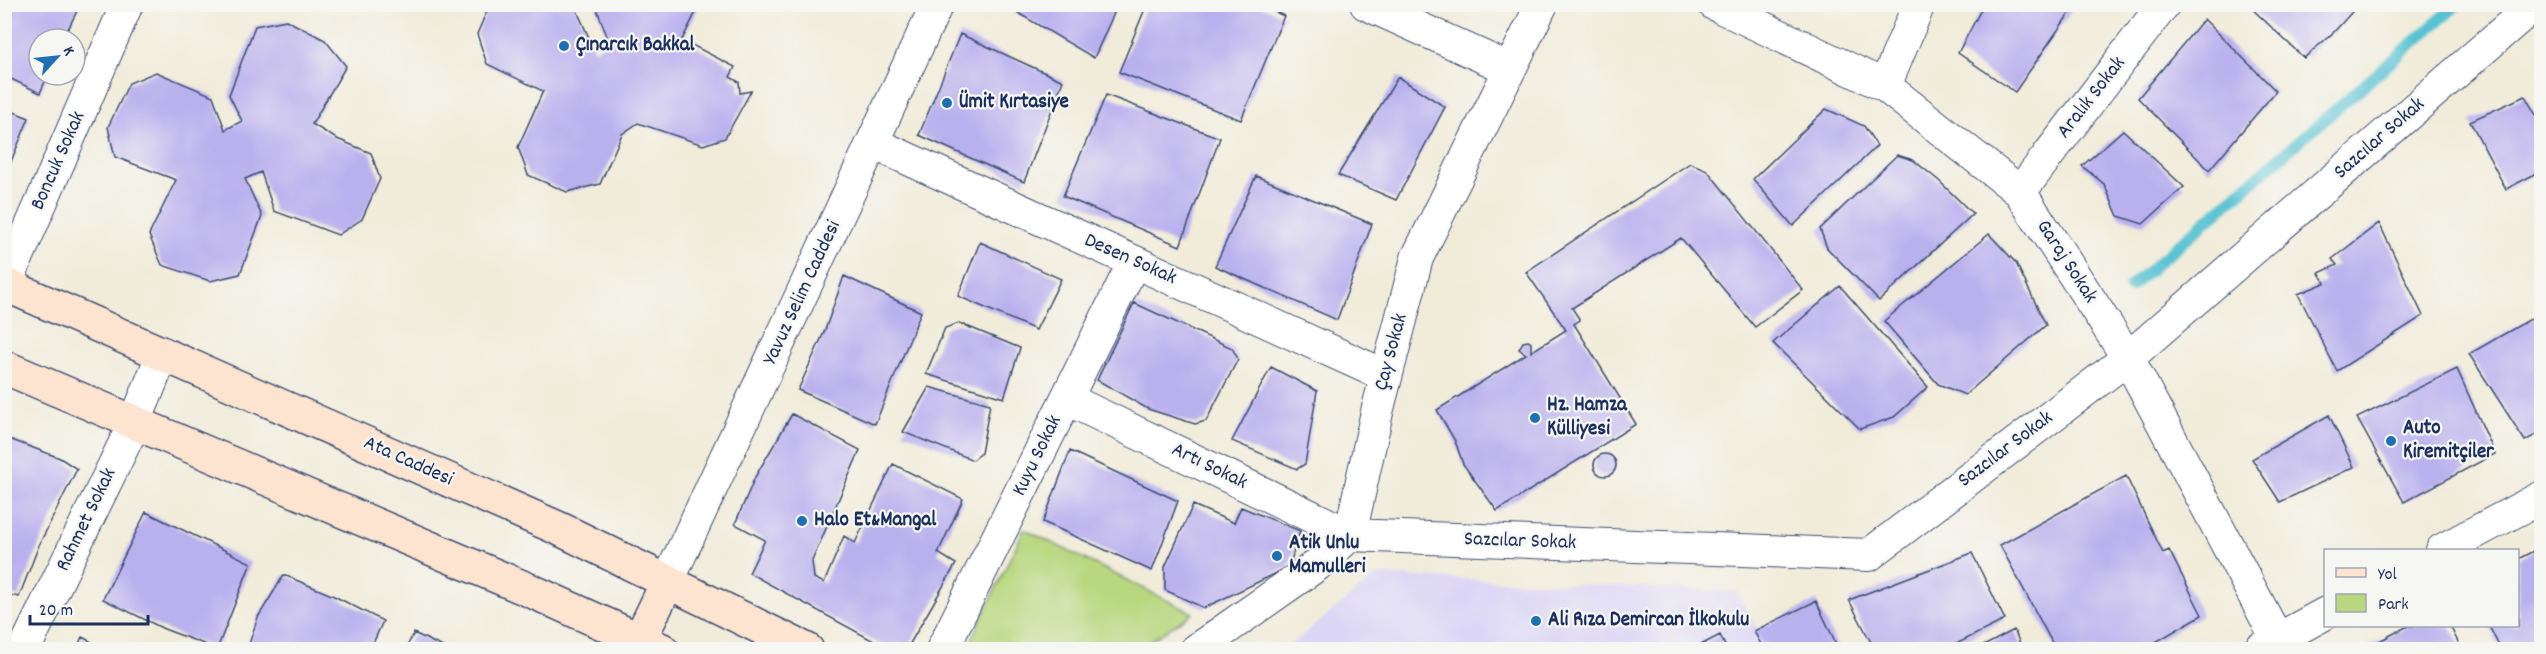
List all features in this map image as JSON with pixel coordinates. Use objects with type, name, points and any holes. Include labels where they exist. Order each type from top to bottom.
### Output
[{"type":"main road","name":"Ata Caddesi","points":[[5,284],[560,529],[807,650]]},
{"type":"main road","points":[[4,367],[646,646],[668,581]]},
{"type":"street","name":"Boncuk Sokak","points":[[5,284],[127,4]]},
{"type":"street","name":"Yavuz Selim Caddesi","points":[[668,581],[937,4]]},
{"type":"street","points":[[1366,4],[1510,69]]},
{"type":"street","name":"Çay Sokak","points":[[1350,535],[1386,376],[1417,258],[1542,4]]},
{"type":"street","name":"Garaj Sokak","points":[[1714,4],[1885,86],[2020,192],[2128,358],[2273,646]]},
{"type":"street","points":[[1885,86],[1919,4]]},
{"type":"street","name":"Aralık Sokak","points":[[2020,192],[2164,4]]},
{"type":"street","name":"Sazcılar Sokak","points":[[1350,535],[1869,555],[2128,358],[2535,4]]},
{"type":"street","name":"Desen Sokak","points":[[873,143],[1386,376]]},
{"type":"street","name":"Kuyu Sokak","points":[[942,650],[1134,261]]},
{"type":"street","name":"Rahmet Sokak","points":[[24,650],[135,422],[163,353]]},
{"type":"street","name":"Artı Sokak","points":[[1067,399],[1350,535]]},
{"type":"street","points":[[2444,549],[2541,497]]},
{"type":"street","points":[[1196,650],[1317,565],[1350,535]]},
{"type":"street","points":[[2273,646],[2324,614]]},
{"type":"shaded area","name":"Ali Rıza Demircan İlkokulu","points":[[1378,575],[1737,592],[1768,649],[1283,650]]},
{"type":"green space","points":[[1024,529],[1193,613],[1138,649],[967,649]]},
{"type":"building","points":[[490,4],[574,4],[595,51],[608,39],[595,4],[700,4],[682,40],[735,67],[730,77],[739,82],[740,93],[751,91],[725,138],[703,145],[638,123],[622,134],[600,184],[567,192],[528,175],[518,147],[543,91],[487,64],[477,34]]},
{"type":"building","points":[[1003,4],[1118,4],[1094,58]]},
{"type":"building","points":[[1147,4],[1257,4],[1284,16],[1241,120],[1119,72]]},
{"type":"building","points":[[1984,4],[2076,4],[2015,92],[1958,53]]},
{"type":"building","points":[[2247,4],[2359,4],[2334,32],[2304,58]]},
{"type":"building","points":[[5,5],[80,5],[69,27],[27,27],[27,87],[5,76]]},
{"type":"building","points":[[2204,19],[2276,91],[2209,170],[2138,98]]},
{"type":"building","points":[[286,20],[325,40],[346,66],[312,124],[335,138],[371,153],[380,179],[362,219],[338,235],[274,211],[261,172],[245,179],[262,216],[240,274],[210,281],[162,265],[149,235],[176,180],[115,157],[108,127],[129,83],[156,72],[213,96],[225,130],[242,121],[229,95],[255,26]]},
{"type":"building","points":[[960,34],[1063,81],[1024,182],[919,135]]},
{"type":"building","points":[[1398,77],[1445,107],[1396,200],[1338,175]]},
{"type":"building","points":[[28,87],[43,87],[40,93]]},
{"type":"building","points":[[1106,95],[1220,138],[1180,246],[1063,196]]},
{"type":"building","points":[[2525,96],[2541,124],[2541,171],[2506,189],[2470,121]]},
{"type":"building","points":[[4,108],[29,118],[5,176],[4,176]]},
{"type":"building","points":[[1826,109],[1864,126],[1877,146],[1793,226],[1753,179]]},
{"type":"building","points":[[2123,130],[2184,187],[2143,224],[2118,216],[2104,184],[2082,166]]},
{"type":"building","points":[[1897,155],[1913,160],[1938,180],[1973,214],[1879,301],[1827,248],[1820,229]]},
{"type":"building","points":[[1690,163],[1707,170],[1803,290],[1755,327],[1681,238],[1572,308],[1580,320],[1574,324],[1636,424],[1497,511],[1463,464],[1455,441],[1437,410],[1526,354],[1519,349],[1523,342],[1531,343],[1531,352],[1566,330],[1526,272]]},
{"type":"building","points":[[1256,176],[1372,224],[1337,320],[1215,266]]},
{"type":"building","points":[[2379,223],[2423,316],[2337,371],[2298,294],[2325,283],[2319,273],[2337,265],[2332,259]]},
{"type":"building","points":[[1989,234],[2016,263],[2046,325],[1965,395],[1938,384],[1884,321]]},
{"type":"building","points":[[980,242],[1061,279],[1036,330],[958,296]]},
{"type":"building","points":[[844,276],[921,312],[875,424],[798,390],[825,330]]},
{"type":"building","points":[[1840,286],[1928,387],[1894,417],[1860,429],[1773,343]]},
{"type":"building","points":[[1134,303],[1232,348],[1238,359],[1206,421],[1195,424],[1148,409],[1097,380]]},
{"type":"building","points":[[2541,313],[2541,432],[2525,441],[2469,354]]},
{"type":"building","points":[[959,323],[1020,348],[1004,398],[926,374],[945,328]]},
{"type":"building","points":[[1271,367],[1317,391],[1305,464],[1297,469],[1232,441]]},
{"type":"building","points":[[2457,369],[2495,454],[2404,502],[2357,418]]},
{"type":"building","points":[[929,387],[990,404],[981,453],[973,460],[903,432]]},
{"type":"building","points":[[792,414],[860,450],[812,561],[814,578],[824,583],[844,536],[855,543],[893,464],[963,499],[938,553],[956,564],[908,647],[890,650],[749,573],[765,540],[735,524],[755,477]]},
{"type":"building","points":[[2329,415],[2354,467],[2280,502],[2252,459]]},
{"type":"building","points":[[4,437],[60,458],[77,469],[39,545],[19,597],[4,594]]},
{"type":"building","points":[[1070,451],[1178,501],[1152,571],[1043,522]]},
{"type":"building","points":[[1605,454],[1613,457],[1616,465],[1613,473],[1605,476],[1597,473],[1594,465],[1597,457]]},
{"type":"building","points":[[2126,476],[2163,553],[2169,550],[2202,615],[2142,650],[2056,650],[2000,545]]},
{"type":"building","points":[[1193,505],[1234,523],[1241,507],[1300,531],[1289,567],[1204,608],[1165,590],[1165,567]]},
{"type":"building","points":[[146,512],[251,563],[217,649],[164,629],[103,599]]},
{"type":"building","points":[[2541,547],[2541,650],[2501,650],[2490,627],[2519,627],[2519,558]]},
{"type":"building","points":[[1972,553],[2005,620],[1944,650],[1875,650],[1849,600]]},
{"type":"building","points":[[284,575],[334,596],[383,621],[370,650],[247,650],[258,617]]},
{"type":"building","points":[[1816,601],[1839,650],[1764,650],[1754,631]]},
{"type":"building","points":[[2406,627],[2450,627],[2462,650],[2362,650]]},
{"type":"building","points":[[2014,630],[2023,650],[1976,650]]},
{"type":"building","points":[[414,633],[449,650],[405,650]]},
{"type":"building","points":[[1720,635],[1727,650],[1691,650]]},
{"type":"building","points":[[82,637],[107,650],[76,650]]},
{"type":"waterway","points":[[2130,287],[2458,4]]},
{"type":"place","name":"Çınarcık Bakkal","points":[[564,46]]},
{"type":"place","name":"Ümit Kırtasiye","points":[[947,103]]},
{"type":"place","name":"Hz. Hamza Külliyesi","points":[[1535,418]]},
{"type":"place","name":"Auto Kiremitçiler","points":[[2391,441]]},
{"type":"place","name":"Halo Et&Mangal","points":[[802,521]]},
{"type":"place","name":"Atik Unlu Mamulleri","points":[[1277,556]]},
{"type":"place","name":"Ali Rıza Demircan İlkokulu","points":[[1536,621]]}]
